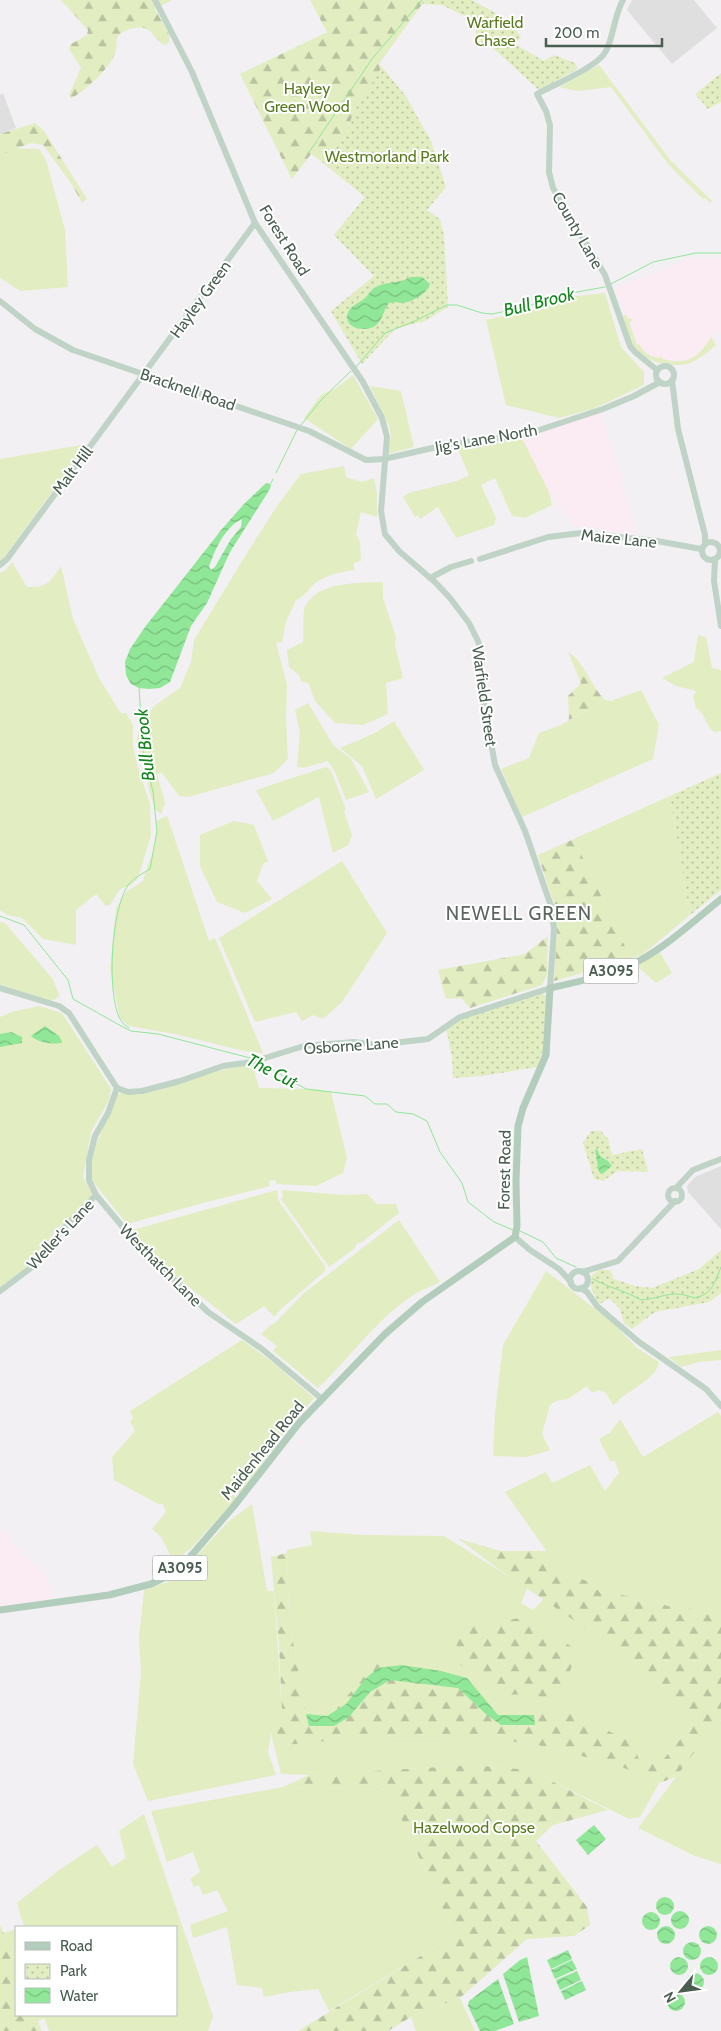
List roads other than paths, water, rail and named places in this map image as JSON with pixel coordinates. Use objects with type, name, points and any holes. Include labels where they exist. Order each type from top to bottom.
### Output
[{"type":"main road","name":"A3095","points":[[550,988],[581,981],[633,964],[663,944],[721,899]]},
{"type":"main road","name":"Forest Road","points":[[515,1236],[517,1226],[518,1126],[523,1108],[546,1055],[550,988]]},
{"type":"main road","name":"Maidenhead Road","points":[[0,1610],[109,1595],[151,1584],[178,1571],[234,1506],[299,1423],[402,1318],[515,1236]]},
{"type":"street","name":"Forest Road","points":[[155,0],[192,72],[255,223],[354,369],[379,411],[385,427],[386,445],[384,459]]},
{"type":"street","name":"County Lane","points":[[623,0],[606,50],[601,58],[537,94],[546,111],[550,125],[549,172],[553,188],[603,272],[627,339],[635,352],[658,371]]},
{"type":"street","name":"Hayley Green","points":[[144,374],[255,223]]},
{"type":"street","name":"Bracknell Road","points":[[0,301],[35,329],[73,350],[298,428],[331,442],[361,459],[370,461],[384,459]]},
{"type":"street","points":[[674,395],[662,383],[658,371],[671,370],[673,375],[678,430],[705,535],[702,555],[706,560],[714,581]]},
{"type":"street","name":"Jig's Lane North","points":[[643,391],[658,371]]},
{"type":"street","name":"Malt Hill","points":[[0,565],[144,374]]},
{"type":"street","name":"Jig's Lane North","points":[[384,459],[450,444],[524,434],[602,409],[672,380]]},
{"type":"street","name":"Warfield Street","points":[[384,459],[381,511],[385,534],[400,552],[430,578],[461,613],[478,641],[481,652],[482,692],[495,765],[525,831],[551,906],[554,929],[550,988]]},
{"type":"street","points":[[700,519],[719,547]]},
{"type":"street","name":"Maize Lane","points":[[480,560],[548,538],[575,533],[594,533],[703,547]]},
{"type":"street","points":[[703,547],[719,547]]},
{"type":"street","points":[[719,547],[715,560],[714,581],[721,626]]},
{"type":"street","points":[[706,560],[715,560]]},
{"type":"street","points":[[430,578],[451,567],[471,561]]},
{"type":"street","points":[[0,988],[58,1006],[69,1013],[117,1088]]},
{"type":"street","name":"Osborne Lane","points":[[117,1088],[128,1092],[142,1091],[180,1081],[223,1066],[252,1062],[304,1046],[354,1042],[376,1045],[428,1039],[460,1017],[550,988]]},
{"type":"street","name":"Westhatch Lane","points":[[117,1088],[108,1113],[94,1136],[88,1160],[89,1180],[96,1196],[136,1244],[208,1312],[262,1349],[322,1399]]},
{"type":"street","points":[[678,1189],[693,1170],[721,1159]]},
{"type":"street","points":[[665,1211],[669,1190],[678,1189]]},
{"type":"street","points":[[571,1282],[571,1276],[583,1276],[596,1267],[618,1261],[665,1211],[681,1197],[678,1189]]},
{"type":"street","name":"Weller's Lane","points":[[0,1290],[36,1264],[61,1231],[96,1196]]},
{"type":"street","points":[[668,1198],[675,1202]]},
{"type":"street","points":[[515,1236],[530,1250]]},
{"type":"street","points":[[506,1243],[518,1244],[559,1269],[583,1276]]},
{"type":"street","points":[[559,1269],[575,1288],[581,1288],[597,1306],[639,1342],[706,1389],[721,1406]]},
{"type":"street","points":[[581,1288],[583,1276]]},
{"type":"street","points":[[583,1276],[590,1296]]},
{"type":"water","points":[[411,277],[422,277],[430,284],[423,294],[406,303],[389,303],[380,321],[371,328],[362,329],[350,324],[347,316],[348,312],[366,297],[371,290],[383,284],[402,281]]},
{"type":"water","points":[[266,483],[271,484],[270,489],[230,552],[207,603],[191,626],[170,682],[160,688],[149,689],[139,688],[131,684],[126,675],[125,662],[130,649],[222,529]],"holes":[[[242,519],[241,527],[231,539],[215,567],[211,570],[209,567],[211,560],[226,533]]]},
{"type":"water","points":[[45,1026],[59,1036],[62,1042],[55,1044],[46,1043],[31,1036]]},
{"type":"water","points":[[11,1032],[22,1037],[22,1043],[0,1047],[0,1034]]},
{"type":"water","points":[[597,1149],[600,1156],[612,1166],[602,1174],[599,1172],[595,1150]]},
{"type":"water","points":[[401,1665],[441,1671],[467,1678],[498,1715],[534,1715],[535,1725],[501,1725],[487,1715],[458,1688],[390,1680],[370,1692],[349,1717],[334,1726],[309,1726],[306,1714],[327,1716],[346,1704],[365,1679],[378,1668]]},
{"type":"water","points":[[594,1825],[606,1839],[588,1855],[576,1840]]},
{"type":"water","points":[[665,1897],[671,1900],[674,1906],[671,1912],[665,1915],[659,1912],[656,1906],[659,1900]]},
{"type":"water","points":[[680,1911],[686,1914],[689,1920],[686,1926],[680,1929],[674,1926],[671,1920],[674,1914]]},
{"type":"water","points":[[651,1912],[657,1915],[660,1921],[657,1927],[651,1930],[645,1927],[642,1921],[645,1915]]},
{"type":"water","points":[[666,1926],[672,1929],[675,1935],[672,1941],[666,1944],[660,1941],[657,1935],[660,1929]]},
{"type":"water","points":[[708,1926],[714,1929],[717,1935],[714,1941],[708,1944],[702,1941],[699,1935],[702,1929]]},
{"type":"water","points":[[692,1942],[698,1945],[701,1951],[698,1957],[692,1960],[686,1957],[683,1951],[686,1945]]},
{"type":"water","points":[[568,1950],[572,1959],[551,1969],[547,1960]]},
{"type":"water","points":[[527,1957],[539,2016],[519,2022],[503,1974],[520,1960]]},
{"type":"water","points":[[679,1957],[685,1960],[688,1966],[685,1972],[679,1975],[673,1972],[670,1966],[673,1960]]},
{"type":"water","points":[[709,1957],[715,1960],[718,1966],[715,1972],[709,1975],[703,1972],[700,1966],[703,1960]]},
{"type":"water","points":[[572,1960],[577,1969],[555,1979],[551,1970]]},
{"type":"water","points":[[577,1971],[581,1980],[560,1990],[556,1980]]},
{"type":"water","points":[[695,1973],[701,1976],[704,1982],[701,1988],[695,1991],[689,1988],[686,1982],[689,1976]]},
{"type":"water","points":[[498,1979],[514,2024],[495,2031],[480,2031],[468,2006],[469,2001]]},
{"type":"water","points":[[582,1981],[586,1990],[565,2000],[561,1991]]},
{"type":"water","points":[[676,1993],[682,1996],[685,2002],[682,2008],[676,2011],[670,2008],[667,2002],[670,1996]]},
{"type":"waterway","points":[[318,139],[372,59],[422,0]]},
{"type":"waterway","points":[[309,152],[317,141]]},
{"type":"waterway","name":"Bull Brook","points":[[611,284],[653,262],[696,253],[721,253]]},
{"type":"waterway","name":"Bull Brook","points":[[356,367],[385,333],[447,305],[457,305],[482,313],[492,314],[522,308],[566,294],[605,287]]},
{"type":"waterway","name":"Bull Brook","points":[[301,425],[321,400],[351,371]]},
{"type":"waterway","name":"Bull Brook","points":[[276,473],[297,430]]},
{"type":"waterway","name":"Bull Brook","points":[[271,483],[273,479]]},
{"type":"waterway","name":"Bull Brook","points":[[129,1028],[120,1019],[115,1004],[112,970],[115,931],[122,897],[128,885],[135,878],[150,869],[157,831],[153,792],[143,749],[139,688]]},
{"type":"waterway","name":"The Cut","points":[[0,916],[24,925],[68,980],[73,999],[131,1031],[158,1034],[254,1059]]},
{"type":"waterway","name":"The Cut","points":[[259,1062],[306,1089],[365,1096],[375,1104],[387,1104],[396,1112],[413,1114],[427,1121],[440,1152],[462,1183],[468,1202],[494,1222],[513,1230]]},
{"type":"waterway","name":"The Cut","points":[[520,1231],[543,1242],[556,1258],[576,1267]]},
{"type":"waterway","name":"The Cut","points":[[593,1279],[641,1300],[673,1294],[694,1298],[709,1291],[715,1283],[721,1267]]},
{"type":"district","name":"NEWELL GREEN","points":[[519,913]]},
{"type":"park label","name":"Warfield Chase","points":[[495,31]]},
{"type":"park label","name":"Hayley Green Wood","points":[[307,97]]},
{"type":"park label","name":"Westmorland Park","points":[[387,156]]},
{"type":"park label","name":"Hazelwood Copse","points":[[474,1827]]}]
